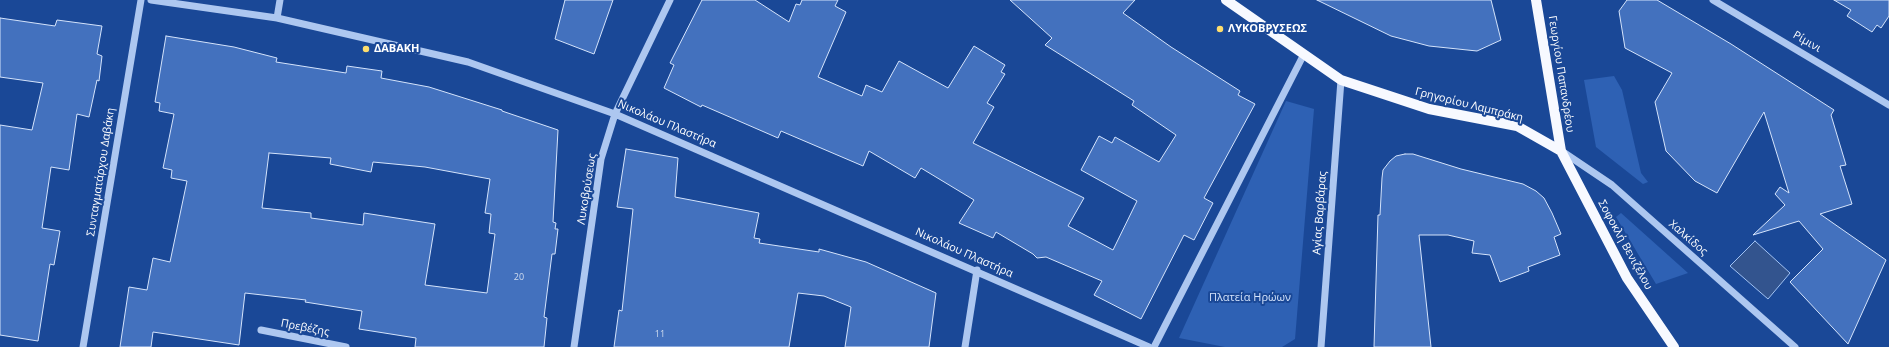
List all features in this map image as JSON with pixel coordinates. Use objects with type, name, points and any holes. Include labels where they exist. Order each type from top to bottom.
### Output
[{"type":"main road","name":"Γρηγορίου Λαμπράκη","points":[[1226,0],[1341,80],[1429,109],[1517,126],[1561,151]]},
{"type":"main road","name":"Γεωργίου Παπανδρέου","points":[[1536,0],[1561,151]]},
{"type":"main road","name":"Σοφοκλή Βενιζέλου","points":[[1561,151],[1627,278],[1674,347]]},
{"type":"street","name":"Συνταγματάρχου Δαβάκη","points":[[84,347],[141,0]]},
{"type":"street","name":"Νικολάου Πλαστήρα","points":[[151,0],[277,18],[468,62],[615,114],[977,270],[1149,347]]},
{"type":"street","points":[[277,18],[280,0]]},
{"type":"street","name":"Λυκοβρύσεως","points":[[574,347],[601,159],[615,114],[670,0]]},
{"type":"street","name":"Ρίμινι","points":[[1713,0],[1889,105]]},
{"type":"street","points":[[1154,347],[1304,54]]},
{"type":"street","name":"Αγίας Βαρβάρας","points":[[1321,347],[1341,80]]},
{"type":"street","name":"Χαλκίδος","points":[[1561,151],[1612,185],[1795,347]]},
{"type":"street","points":[[965,347],[977,270]]},
{"type":"street","name":"Πρεβέζης","points":[[261,330],[346,347]]},
{"type":"green space","points":[[1614,76],[1622,90],[1641,173],[1648,182],[1643,184],[1596,147],[1584,80]]},
{"type":"green space","name":"Πλατεία Ηρώων","points":[[1286,101],[1314,109],[1295,339],[1282,347],[1225,347],[1179,338]]},
{"type":"green space","points":[[1621,213],[1688,273],[1656,284],[1616,217]]},
{"type":"shaded area","points":[[1755,241],[1790,273],[1768,299],[1730,266]]},
{"type":"building","points":[[565,0],[613,0],[594,54],[555,39]]},
{"type":"building","points":[[702,0],[755,0],[789,22],[796,4],[800,5],[802,0],[838,0],[835,6],[846,12],[818,77],[862,96],[866,85],[882,92],[899,61],[948,88],[974,46],[1005,65],[1001,72],[1005,74],[987,103],[994,107],[973,143],[1084,198],[1068,226],[1113,250],[1137,201],[1081,170],[1099,136],[1112,143],[1115,137],[1159,162],[1176,135],[1132,105],[1134,101],[1045,45],[1052,38],[1010,0],[1135,0],[1123,13],[1171,47],[1240,91],[1238,95],[1255,104],[1204,198],[1213,203],[1194,240],[1184,235],[1141,319],[1094,295],[1102,281],[1046,257],[1037,258],[1033,254],[996,232],[993,238],[959,223],[974,200],[921,168],[915,178],[869,151],[863,166],[781,131],[778,138],[702,105],[701,107],[664,88],[674,65],[670,63]]},
{"type":"building","points":[[1317,0],[1491,0],[1501,40],[1477,51],[1429,46],[1391,36]]},
{"type":"building","points":[[1627,0],[1657,0],[1731,44],[1834,110],[1831,115],[1846,165],[1840,166],[1852,204],[1820,214],[1886,260],[1848,344],[1790,282],[1823,249],[1799,221],[1753,235],[1785,205],[1775,194],[1780,187],[1789,193],[1764,112],[1717,193],[1695,181],[1666,151],[1655,102],[1672,73],[1625,48],[1619,11]]},
{"type":"building","points":[[1834,0],[1889,0],[1889,16],[1881,28],[1877,25],[1872,32],[1847,16],[1851,10]]},
{"type":"building","points":[[0,18],[55,26],[57,20],[102,26],[97,54],[102,56],[99,81],[97,80],[89,117],[77,114],[69,170],[51,167],[42,228],[60,231],[54,265],[50,264],[38,341],[0,335],[0,125],[32,130],[43,83],[0,77]]},
{"type":"building","points":[[166,36],[234,47],[277,58],[276,62],[346,73],[347,66],[382,71],[381,78],[429,87],[502,110],[558,130],[553,222],[556,223],[555,229],[558,229],[555,254],[552,254],[544,317],[547,318],[544,347],[415,347],[416,338],[359,329],[362,311],[305,302],[306,300],[245,293],[239,345],[153,332],[151,347],[120,347],[129,287],[147,290],[153,258],[170,262],[187,181],[171,178],[172,170],[163,168],[174,114],[159,111],[160,103],[155,102]],"holes":[[[269,153],[331,158],[330,164],[371,172],[373,162],[425,167],[490,179],[485,213],[491,214],[489,233],[495,234],[487,293],[425,285],[435,224],[364,213],[363,225],[311,218],[311,213],[262,208]]]},
{"type":"building","points":[[626,149],[678,158],[675,197],[759,213],[754,238],[760,239],[759,243],[819,252],[819,249],[866,262],[936,293],[929,347],[845,347],[851,307],[824,296],[798,293],[789,347],[614,347],[619,310],[622,311],[633,209],[617,207]]},
{"type":"building","points":[[1413,154],[1461,169],[1523,184],[1536,191],[1544,198],[1561,234],[1554,237],[1560,255],[1528,267],[1529,271],[1500,282],[1490,255],[1472,253],[1474,241],[1448,235],[1419,235],[1431,347],[1374,347],[1378,215],[1380,215],[1383,170],[1396,156]]},
{"type":"place","name":"ΛΥΚΟΒΡΥΣΕΩΣ","points":[[1220,29]]},
{"type":"place","name":"ΔΑΒΑΚΗ","points":[[366,49]]}]
